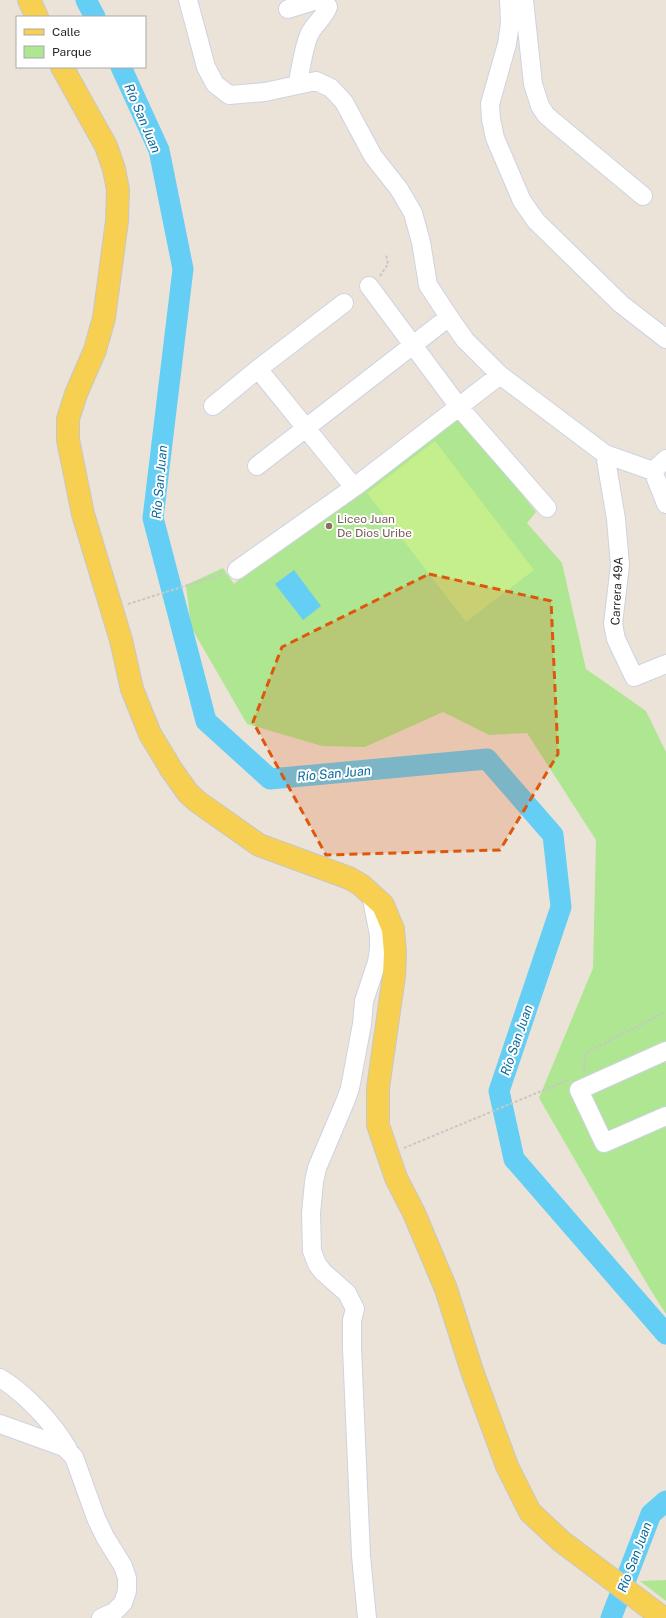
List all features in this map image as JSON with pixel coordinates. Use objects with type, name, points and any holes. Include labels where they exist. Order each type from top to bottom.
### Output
[{"type":"main road","points":[[29,0],[37,16]]},
{"type":"main road","points":[[63,68],[106,146],[114,169],[118,190],[117,221],[104,318],[95,350],[74,400],[68,419],[68,440],[83,514],[121,640],[132,689],[150,734],[170,769],[188,793],[198,802],[259,845],[349,878],[361,885],[383,905],[393,929],[395,953],[394,976],[378,1088],[378,1125],[396,1178],[414,1213],[446,1289],[472,1371],[507,1466],[530,1512],[561,1541],[663,1618]]},
{"type":"street","points":[[188,0],[206,67],[214,84],[229,95],[265,92],[316,81],[331,88],[344,102],[373,156],[399,189],[413,213],[421,242],[428,285],[448,317],[465,340],[500,375],[605,454],[653,471],[666,504]]},
{"type":"street","points":[[288,9],[317,0]]},
{"type":"street","points":[[297,85],[308,36],[326,14],[328,7],[325,2],[321,0]]},
{"type":"street","points":[[509,0],[510,23],[507,44],[490,104],[491,120],[495,138],[522,201],[536,221],[621,304],[666,339]]},
{"type":"street","points":[[524,0],[533,84],[540,106],[546,115],[554,122],[643,196]]},
{"type":"street","points":[[370,286],[459,407],[547,508]]},
{"type":"street","points":[[213,406],[258,369],[344,303]]},
{"type":"street","points":[[257,466],[448,317]]},
{"type":"street","points":[[258,369],[348,480],[356,486]]},
{"type":"street","points":[[237,570],[356,486],[500,375]]},
{"type":"street","name":"Carrera 49A","points":[[605,454],[616,519],[620,565],[613,624],[616,639],[634,677],[666,664]]},
{"type":"street","points":[[653,471],[666,459]]},
{"type":"street","points":[[367,1618],[360,1556],[352,1355],[352,1320],[354,1309],[347,1293],[323,1272],[317,1264],[312,1251],[311,1213],[317,1168],[346,1102],[350,1088],[362,1024],[364,1001],[377,962],[379,935],[371,894]]},
{"type":"street","points":[[666,1051],[581,1082],[604,1143],[666,1116]]},
{"type":"street","points":[[0,1378],[23,1394],[61,1437],[74,1457],[96,1518],[105,1537],[123,1566],[128,1578],[127,1591],[123,1602],[114,1612],[101,1618]]},
{"type":"street","points":[[0,1424],[68,1449]]},
{"type":"path","points":[[129,604],[214,577]]},
{"type":"path","points":[[581,1082],[585,1053],[666,1012]]},
{"type":"path","points":[[388,1155],[544,1090]]},
{"type":"highlighted area","points":[[429,574],[551,601],[558,754],[500,850],[326,855],[253,722],[282,647]]},
{"type":"green space","points":[[458,414],[536,512],[527,523],[562,563],[586,669],[646,711],[666,752],[666,1314],[539,1098],[593,968],[596,840],[527,733],[489,735],[443,712],[365,747],[322,746],[247,724],[191,627],[186,585],[223,568],[234,584],[273,551]]},
{"type":"green space","points":[[435,441],[534,570],[466,622],[367,493]]},
{"type":"green space","points":[[666,1580],[666,1601],[640,1581]]},
{"type":"water","points":[[294,570],[321,606],[303,620],[275,584]]},
{"type":"waterway","name":"Río San Juan","points":[[86,0],[94,16]]},
{"type":"waterway","name":"Río San Juan","points":[[121,68],[159,150],[183,269],[153,518],[206,721],[270,779],[487,759],[553,835],[561,907],[499,1091],[514,1159],[666,1334]]},
{"type":"waterway","name":"Río San Juan","points":[[611,1618],[651,1514],[666,1501]]},
{"type":"place","name":"Liceo Juan De Dios Uribe","points":[[329,526]]}]
